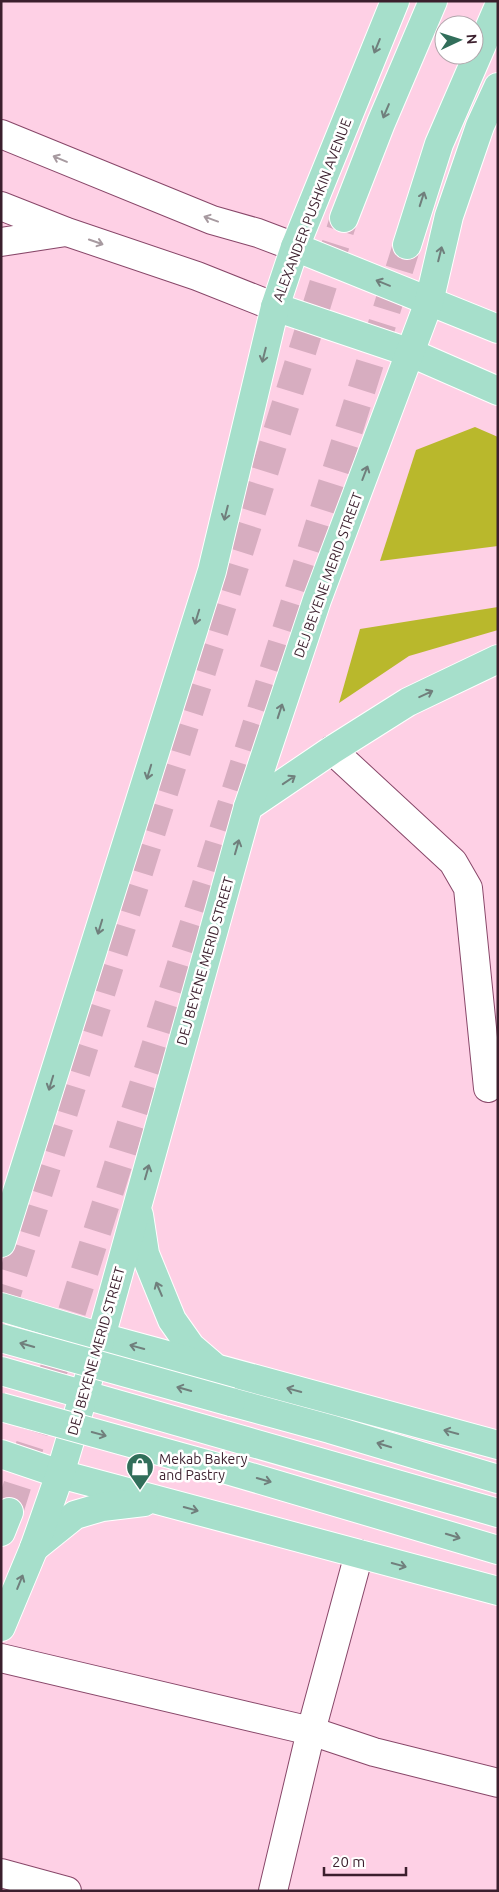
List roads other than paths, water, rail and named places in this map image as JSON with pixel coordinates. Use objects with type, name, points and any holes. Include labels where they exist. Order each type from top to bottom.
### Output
[{"type":"main road","name":"ALEXANDER PUSHKIN AVENUE","points":[[8,1208],[212,571],[275,307],[295,247],[395,1]]},
{"type":"main road","points":[[344,218],[381,123],[433,1]]},
{"type":"main road","points":[[407,245],[439,144],[498,8]]},
{"type":"main road","points":[[429,302],[449,216],[480,126],[498,87]]},
{"type":"main road","points":[[295,247],[498,329]]},
{"type":"main road","name":"DEJ BEYENE MERID STREET","points":[[1,1627],[34,1548],[60,1474],[101,1337],[248,807],[317,600],[429,302]]},
{"type":"main road","points":[[275,307],[411,353],[498,391]]},
{"type":"main road","points":[[248,807],[332,750],[408,702],[498,659]]},
{"type":"main road","points":[[137,1205],[145,1254],[172,1320],[190,1347],[217,1369]]},
{"type":"main road","points":[[1,1243],[8,1208]]},
{"type":"main road","points":[[1,1307],[101,1337],[498,1445]]},
{"type":"main road","points":[[1,1338],[330,1429],[498,1479]]},
{"type":"main road","points":[[1,1371],[498,1513]]},
{"type":"main road","points":[[1,1407],[217,1467],[498,1550]]},
{"type":"main road","points":[[1,1454],[60,1474],[498,1591]]},
{"type":"main road","points":[[34,1548],[75,1515],[102,1507],[131,1502],[161,1501]]},
{"type":"street","points":[[1,134],[212,220],[295,247]]},
{"type":"street","points":[[1,206],[67,232],[197,276],[275,307]]},
{"type":"street","points":[[1,242],[67,232]]},
{"type":"street","points":[[332,750],[453,862],[468,888],[488,1088]]},
{"type":"street","points":[[272,1891],[311,1731],[359,1554]]},
{"type":"street","points":[[1,1658],[311,1731],[374,1752],[498,1783]]},
{"type":"street","points":[[1,1873],[67,1891]]},
{"type":"tunnel","points":[[1,1313],[344,218]]},
{"type":"tunnel","points":[[9,1512],[407,245]]},
{"type":"place","name":"Mekab Bakery and Pastry","points":[[140,1491]]}]
